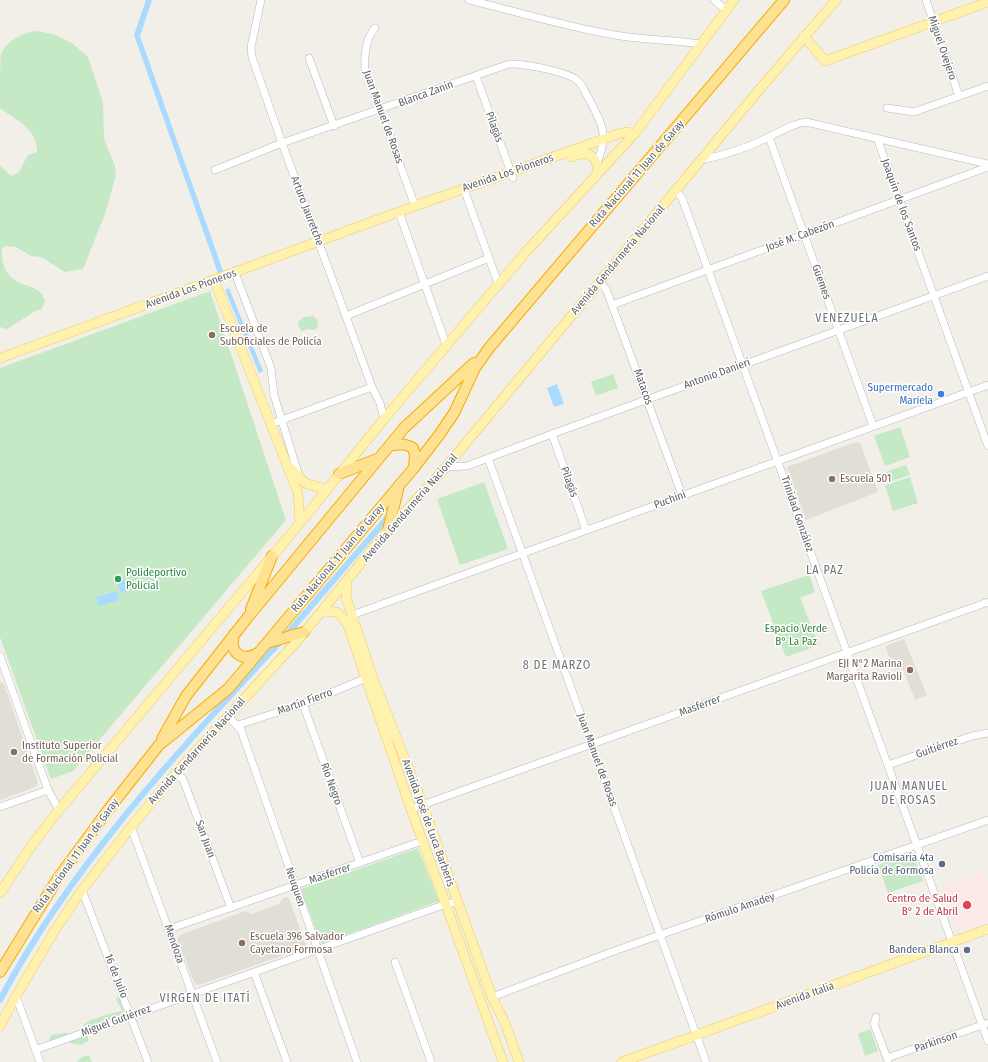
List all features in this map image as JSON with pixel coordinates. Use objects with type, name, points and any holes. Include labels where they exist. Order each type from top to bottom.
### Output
[{"type":"highway","name":"Ruta Nacional 11 Juan de Garay","points":[[0,972],[58,878],[108,810],[159,745],[186,696],[235,633],[389,446],[423,409],[450,387],[489,348],[784,0]]},
{"type":"highway","name":"Ruta Nacional 11 Juan de Garay","points":[[159,745],[180,726],[221,696],[399,486],[440,435],[454,413],[475,368],[489,348]]},
{"type":"highway","points":[[389,446],[407,444],[413,448],[416,455],[413,469]]},
{"type":"highway","points":[[339,474],[379,459]]},
{"type":"highway","points":[[388,530],[399,486]]},
{"type":"highway","points":[[248,617],[272,556]]},
{"type":"highway","points":[[267,643],[304,632]]},
{"type":"highway","points":[[235,633],[233,646],[236,653],[250,657],[259,652]]},
{"type":"main road","points":[[0,893],[34,842],[59,810],[300,523],[384,419],[554,220],[635,134],[678,77],[700,44],[734,0]]},
{"type":"main road","name":"Avenida Gendarmería Nacional","points":[[0,1026],[16,996],[82,890],[131,827],[176,772],[304,632],[388,530],[446,467],[599,282],[676,192],[804,36],[836,0]]},
{"type":"main road","points":[[804,36],[825,61],[988,2]]},
{"type":"main road","name":"Avenida Los Pioneros","points":[[0,358],[319,242],[465,192],[626,132],[635,134]]},
{"type":"main road","name":"Avenida Los Pioneros","points":[[512,175],[581,153],[592,156],[597,162]]},
{"type":"main road","points":[[597,162],[598,172]]},
{"type":"main road","name":"Avenida Los Pioneros","points":[[400,215],[415,206],[465,192]]},
{"type":"main road","points":[[214,280],[298,493],[300,523]]},
{"type":"main road","points":[[286,463],[305,483],[327,490]]},
{"type":"main road","name":"Avenida José de Luca Barberis","points":[[347,581],[346,597],[369,677],[411,809],[503,1062]]},
{"type":"main road","name":"Avenida José de Luca Barberis","points":[[322,611],[337,612],[348,626],[423,805],[492,998],[505,1023],[519,1062]]},
{"type":"main road","name":"Avenida Italia","points":[[622,1062],[988,929]]},
{"type":"street","name":"Arturo Jauretche","points":[[261,0],[251,47],[252,57],[282,144],[372,387],[380,403],[384,419]]},
{"type":"street","points":[[469,0],[619,36],[646,40],[674,40],[700,44]]},
{"type":"street","points":[[714,0],[726,10]]},
{"type":"street","name":"Miguel Ovejero","points":[[926,0],[959,96]]},
{"type":"street","name":"Juan Manuel de Rosas","points":[[374,28],[370,33],[364,61],[365,69],[415,206]]},
{"type":"street","points":[[309,58],[334,126]]},
{"type":"street","name":"Blanca Zanín","points":[[215,170],[282,144],[509,64],[519,63],[576,79],[580,83],[602,125],[604,140]]},
{"type":"street","name":"Pilagás","points":[[476,76],[512,175]]},
{"type":"street","points":[[887,108],[914,112],[988,86]]},
{"type":"street","points":[[702,160],[715,157],[769,137],[794,124],[806,122],[988,164]]},
{"type":"street","name":"Güemes","points":[[769,137],[873,426]]},
{"type":"street","name":"Joaquín de los Santos","points":[[877,138],[988,446]]},
{"type":"street","points":[[597,162],[603,148],[604,140]]},
{"type":"street","name":"José M. Cabezón","points":[[612,305],[988,167]]},
{"type":"street","points":[[465,192],[499,286]]},
{"type":"street","name":"Trinidad González","points":[[676,192],[682,198],[952,942],[985,1024],[988,1041]]},
{"type":"street","points":[[400,215],[447,347]]},
{"type":"street","points":[[346,316],[489,258]]},
{"type":"street","points":[[235,273],[272,368],[273,388],[299,477]]},
{"type":"street","name":"Antonio Danieri","points":[[446,467],[467,466],[647,399],[988,276]]},
{"type":"street","name":"Matacos","points":[[599,282],[606,289],[682,495]]},
{"type":"street","name":"Puchini","points":[[352,614],[988,385]]},
{"type":"street","points":[[271,424],[372,387]]},
{"type":"street","name":"Pilagás","points":[[552,434],[586,530]]},
{"type":"street","name":"Juan Manuel de Rosas","points":[[488,458],[706,1062]]},
{"type":"street","name":"Masferrer","points":[[411,809],[988,602]]},
{"type":"street","points":[[0,656],[48,790],[59,810]]},
{"type":"street","name":"Martín Fierro","points":[[238,725],[303,704],[369,677]]},
{"type":"street","name":"Río Negro","points":[[303,704],[360,863]]},
{"type":"street","name":"Neuquen","points":[[228,716],[238,725],[357,1062]]},
{"type":"street","name":"Guitiérrez","points":[[888,765],[972,736],[988,733]]},
{"type":"street","name":"San Juan","points":[[176,772],[183,779],[231,908]]},
{"type":"street","points":[[0,807],[48,790]]},
{"type":"street","name":"Rómulo Amadey","points":[[492,998],[617,950],[988,820]]},
{"type":"street","name":"Mendoza","points":[[131,827],[217,1062]]},
{"type":"street","name":"Masferrer","points":[[169,929],[422,841]]},
{"type":"street","name":"16 de Julio","points":[[82,890],[148,1062]]},
{"type":"street","name":"Miguel Gutiérrez","points":[[35,1050],[446,904],[457,902]]},
{"type":"street","points":[[395,962],[431,1062]]},
{"type":"street","points":[[254,972],[287,1062]]},
{"type":"street","points":[[16,996],[40,1062]]},
{"type":"street","points":[[876,1017],[874,1024],[887,1060]]},
{"type":"street","name":"Parkinson","points":[[887,1060],[985,1024]]},
{"type":"shaded area","name":"Escuela 501","points":[[856,442],[860,443],[878,492],[806,520],[787,467]]},
{"type":"shaded area","name":"EJI N°2 Marina Margarita Ravioli","points":[[904,639],[927,695],[915,700],[903,669],[895,671],[885,646]]},
{"type":"shaded area","name":"Instituto Superior de Formación Policial","points":[[0,682],[4,684],[38,783],[35,787],[0,800]]},
{"type":"shaded area","name":"Centro de Salud B° 2 de Abril","points":[[983,872],[988,886],[988,921],[957,933],[941,888]]},
{"type":"shaded area","name":"Escuela 396 Salvador Cayetano Formosa","points":[[286,897],[289,899],[307,947],[199,985],[195,984],[177,939],[180,935],[245,911],[252,914],[279,904],[282,899]]},
{"type":"green space","points":[[37,31],[56,35],[73,44],[88,57],[103,102],[104,139],[115,166],[116,175],[106,211],[83,269],[65,272],[41,257],[31,256],[16,247],[6,246],[2,248],[3,263],[7,273],[13,279],[36,289],[42,294],[45,301],[41,310],[37,310],[7,329],[0,327],[0,165],[11,176],[19,172],[28,155],[37,152],[34,137],[30,131],[19,121],[0,108],[1,54],[11,41],[26,33]]},
{"type":"green space","name":"Polideportivo Policial","points":[[210,291],[286,520],[73,771],[51,779],[0,637],[0,368]]},
{"type":"green space","points":[[313,316],[318,321],[317,328],[314,330],[306,329],[302,332],[298,325],[299,321],[304,317]]},
{"type":"green space","points":[[613,374],[618,388],[596,396],[591,382]]},
{"type":"green space","points":[[900,427],[910,457],[885,466],[874,436]]},
{"type":"green space","points":[[906,465],[910,475],[889,482],[886,472]]},
{"type":"green space","points":[[910,477],[918,503],[893,511],[885,485]]},
{"type":"green space","points":[[484,482],[508,549],[460,565],[437,499]]},
{"type":"green space","name":"Espacio Verde B° La Paz","points":[[809,575],[815,592],[800,598],[819,645],[786,657],[761,591]]},
{"type":"green space","points":[[418,848],[439,901],[321,944],[301,889]]},
{"type":"green space","points":[[913,853],[923,881],[888,893],[878,865]]},
{"type":"green space","points":[[117,997],[119,998],[124,1011],[123,1016],[85,1029],[83,1025],[90,1021],[101,1016],[122,1011],[116,999]]},
{"type":"green space","points":[[870,1029],[878,1051],[865,1056],[858,1034]]},
{"type":"green space","points":[[68,1033],[67,1035],[51,1041],[49,1040],[51,1035]]},
{"type":"green space","points":[[79,1034],[87,1035],[89,1041],[81,1045],[70,1043],[69,1041]]},
{"type":"green space","points":[[89,1055],[92,1062],[77,1062],[82,1057]]},
{"type":"water","points":[[146,0],[152,0],[140,36],[223,271],[218,273],[134,35]]},
{"type":"water","points":[[229,288],[263,371],[259,373],[225,290]]},
{"type":"water","points":[[557,384],[564,404],[554,407],[547,388]]},
{"type":"water","points":[[123,577],[128,590],[122,593],[117,584],[119,583],[118,579]]},
{"type":"water","points":[[117,591],[119,600],[99,606],[96,597]]},
{"type":"waterway","points":[[287,634],[388,517]]},
{"type":"waterway","points":[[0,1000],[28,950],[59,903],[128,812],[165,768],[280,642]]},
{"type":"place","name":"Escuela de SubOficiales de Policía","points":[[212,335]]},
{"type":"place","name":"Supermercado Mariela","points":[[941,394]]},
{"type":"place","name":"Escuela 501","points":[[832,479]]},
{"type":"place","name":"Polideportivo Policial","points":[[118,579]]},
{"type":"place","name":"EJI N°2 Marina Margarita Ravioli","points":[[910,670]]},
{"type":"place","name":"Instituto Superior de Formación Policial","points":[[14,752]]},
{"type":"place","name":"Comisaría 4ta Policía de Formosa","points":[[942,864]]},
{"type":"place","name":"Centro de Salud B° 2 de Abril","points":[[967,905]]},
{"type":"place","name":"Escuela 396 Salvador Cayetano Formosa","points":[[242,943]]},
{"type":"place","name":"Bandera Blanca","points":[[967,950]]},
{"type":"district","name":"VENEZUELA","points":[[847,319]]},
{"type":"district","name":"LA PAZ","points":[[825,571]]},
{"type":"district","name":"8 DE MARZO","points":[[557,666]]},
{"type":"district","name":"JUAN MANUEL DE ROSAS","points":[[909,794]]},
{"type":"district","name":"VIRGEN DE ITATÍ","points":[[205,999]]}]
